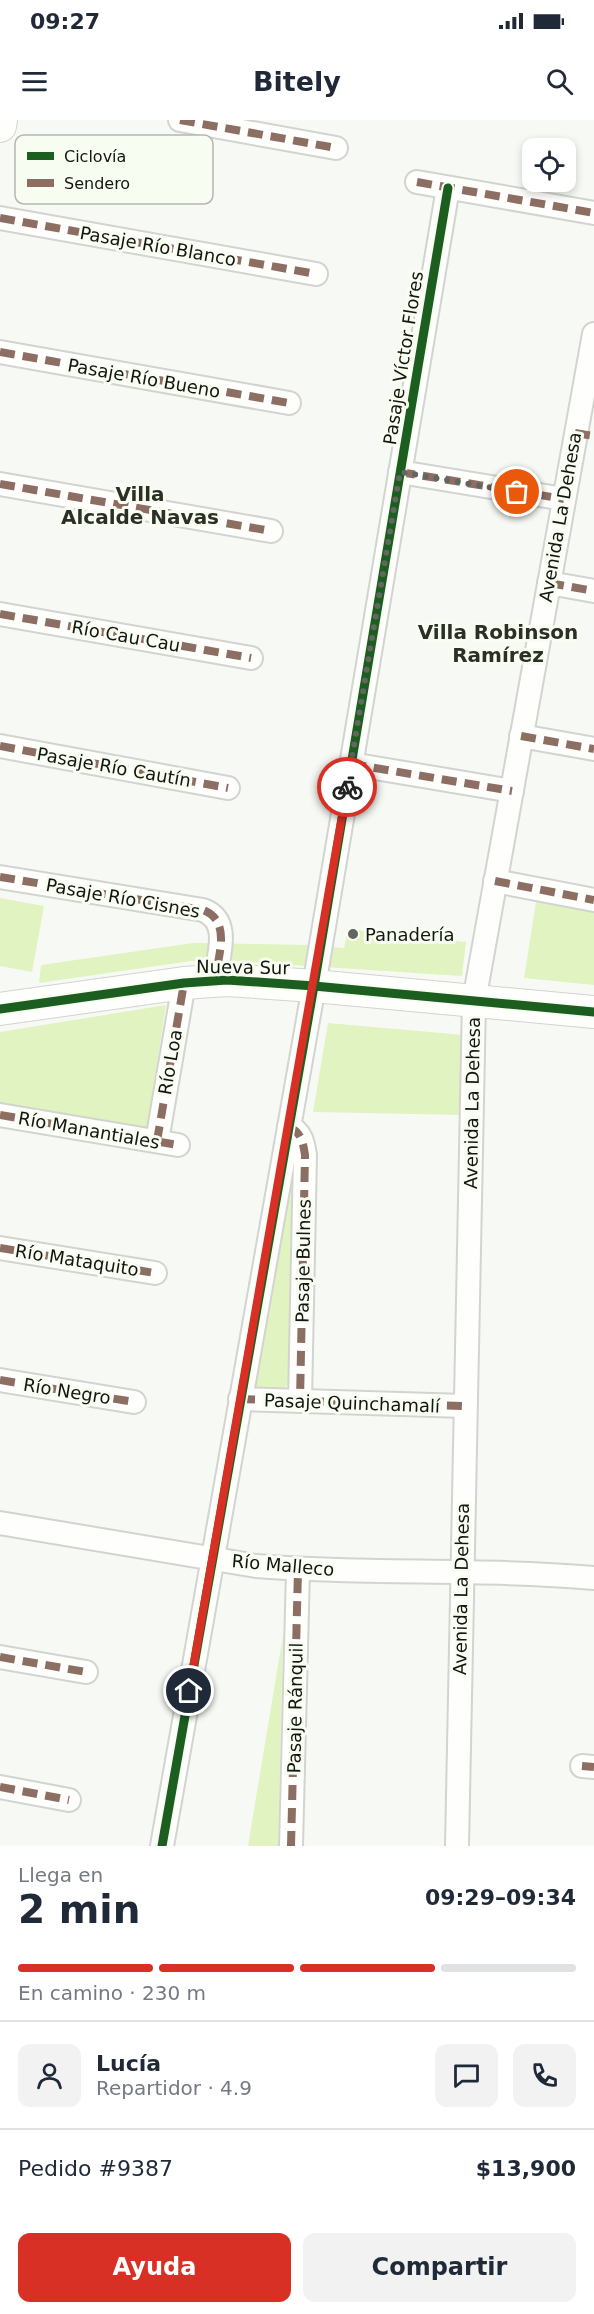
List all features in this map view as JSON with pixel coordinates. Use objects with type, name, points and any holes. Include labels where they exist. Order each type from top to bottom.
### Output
[{"type":"street","points":[[0,126],[1,120]]},
{"type":"street","points":[[180,120],[336,148]]},
{"type":"street","points":[[417,182],[594,213]]},
{"type":"street","name":"Pasaje Víctor Flores","points":[[162,1846],[314,986],[448,188]]},
{"type":"street","name":"Pasaje Río Blanco","points":[[0,218],[316,274]]},
{"type":"street","name":"Avenida La Dehesa","points":[[457,1846],[474,1001],[564,499],[585,434],[594,334]]},
{"type":"street","name":"Pasaje Río Bueno","points":[[0,352],[289,403]]},
{"type":"street","points":[[400,472],[564,499]]},
{"type":"street","points":[[0,484],[271,531]]},
{"type":"street","points":[[549,583],[594,591]]},
{"type":"street","name":"Río Cau Cau","points":[[0,614],[251,658]]},
{"type":"street","points":[[521,736],[594,749]]},
{"type":"street","name":"Pasaje Río Cautín","points":[[0,746],[228,788]]},
{"type":"street","points":[[351,764],[512,791]]},
{"type":"street","name":"Pasaje Río Cisnes","points":[[0,877],[211,913],[218,919],[221,931],[214,980]]},
{"type":"street","points":[[495,881],[594,900]]},
{"type":"street","name":"Nueva Sur","points":[[0,1009],[214,980],[314,986],[594,1012]]},
{"type":"street","name":"Río Loa","points":[[168,1143],[184,983]]},
{"type":"street","name":"Río Manantiales","points":[[0,1115],[168,1143]]},
{"type":"street","name":"Pasaje Bulnes","points":[[289,1127],[296,1130],[300,1136],[305,1155],[300,1401]]},
{"type":"street","name":"Río Mataquito","points":[[0,1248],[155,1273]]},
{"type":"street","name":"Río Negro","points":[[0,1380],[134,1402]]},
{"type":"street","name":"Pasaje Quinchamalí","points":[[240,1400],[465,1406]]},
{"type":"street","name":"Río Malleco","points":[[0,1523],[256,1566],[594,1578]]},
{"type":"street","name":"Pasaje Ránquil","points":[[291,1846],[298,1569]]},
{"type":"street","points":[[0,1657],[86,1672]]},
{"type":"street","points":[[0,1787],[69,1800]]},
{"type":"green space","points":[[0,898],[44,906],[32,972],[0,966]]},
{"type":"green space","points":[[536,902],[594,912],[594,985],[524,978]]},
{"type":"green space","points":[[348,929],[466,942],[462,976],[231,961],[191,961],[39,983],[41,965],[193,943],[311,945],[344,948]]},
{"type":"green space","points":[[166,1005],[147,1128],[0,1105],[0,1032]]},
{"type":"green space","points":[[328,1023],[464,1035],[463,1115],[313,1112]]},
{"type":"green space","points":[[294,1156],[289,1384],[280,1391],[259,1390],[251,1382]]},
{"type":"green space","points":[[283,1635],[278,1846],[248,1846]]},
{"type":"marked path","points":[[180,120],[336,148]]},
{"type":"marked path","points":[[417,182],[594,213]]},
{"type":"marked path","points":[[0,218],[316,274]]},
{"type":"marked path","points":[[0,352],[289,403]]},
{"type":"marked path","points":[[575,433],[594,436]]},
{"type":"marked path","points":[[400,472],[564,499]]},
{"type":"marked path","points":[[0,484],[271,531]]},
{"type":"marked path","points":[[549,583],[594,591]]},
{"type":"marked path","points":[[0,614],[251,658]]},
{"type":"marked path","points":[[521,736],[594,749]]},
{"type":"marked path","points":[[0,746],[228,788]]},
{"type":"marked path","points":[[351,764],[512,791]]},
{"type":"marked path","points":[[0,877],[203,910],[218,922],[220,931],[220,950],[215,980]]},
{"type":"marked path","points":[[495,881],[594,900]]},
{"type":"marked path","points":[[157,1141],[184,983]]},
{"type":"marked path","points":[[0,1115],[178,1145]]},
{"type":"marked path","points":[[289,1127],[301,1138],[305,1155],[300,1401]]},
{"type":"marked path","points":[[0,1248],[155,1273]]},
{"type":"marked path","points":[[0,1380],[134,1402]]},
{"type":"marked path","points":[[240,1399],[465,1406]]},
{"type":"marked path","points":[[291,1846],[298,1570]]},
{"type":"marked path","points":[[0,1657],[86,1672]]},
{"type":"marked path","points":[[582,1766],[594,1767]]},
{"type":"marked path","points":[[0,1787],[69,1800]]},
{"type":"cycle path","points":[[162,1846],[314,986],[448,188]]},
{"type":"cycle path","points":[[0,1009],[184,983],[227,980],[594,1012]]},
{"type":"way so far","points":[[347,787],[400,472],[517,492]]},
{"type":"place","name":"Panadería","points":[[353,934]]},
{"type":"district","name":"Villa Alcalde Navas","points":[[140,506]]},
{"type":"district","name":"Villa Robinson Ramírez","points":[[498,644]]},
{"type":"route","points":[[189,1691],[347,787]]}]
